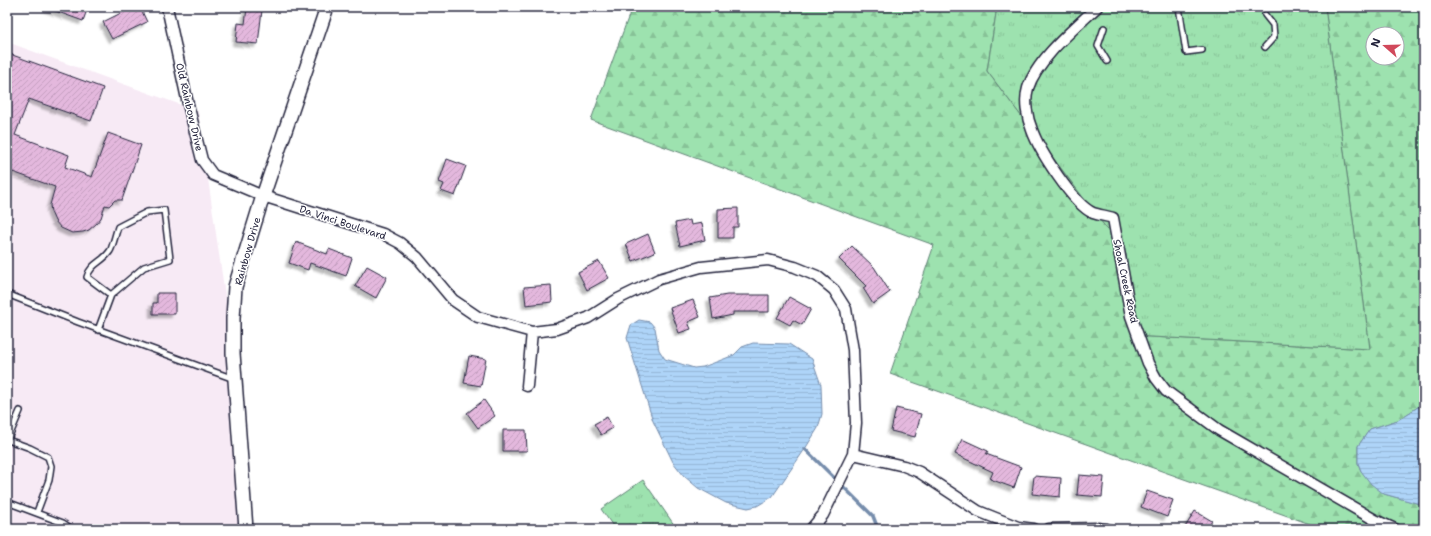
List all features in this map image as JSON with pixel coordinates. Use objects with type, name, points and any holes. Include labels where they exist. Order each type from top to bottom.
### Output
[{"type":"street","name":"Old Rainbow Drive","points":[[167,7],[187,100],[202,160],[213,175],[263,196]]},
{"type":"street","name":"Rainbow Drive","points":[[246,529],[233,339],[236,287],[263,196],[327,7]]},
{"type":"street","name":"Shoal Creek Road","points":[[1097,7],[1048,54],[1028,87],[1026,99],[1028,116],[1032,130],[1043,153],[1072,196],[1092,212],[1117,218],[1131,316],[1148,363],[1156,378],[1166,391],[1220,430],[1375,520],[1395,529]]},
{"type":"street","name":"Da Vinci Boulevard","points":[[263,196],[383,234],[400,243],[417,257],[453,300],[478,317],[532,332],[557,329],[588,318],[618,299],[659,279],[701,267],[768,260],[796,267],[817,276],[834,290],[846,309],[853,350],[856,423],[853,454],[822,515],[811,529]]},
{"type":"street","points":[[527,386],[532,332]]},
{"type":"street","points":[[853,454],[904,466],[919,472],[978,511],[1018,527],[1034,529]]},
{"type":"street","points":[[1049,529],[1107,529]]},
{"type":"lane","points":[[1179,7],[1186,52],[1202,50]]},
{"type":"lane","points":[[1265,15],[1273,25],[1274,37],[1265,46]]},
{"type":"lane","points":[[1104,28],[1098,46],[1107,61]]},
{"type":"lane","points":[[98,330],[111,295],[144,267],[170,259],[164,210],[147,212],[118,227],[111,251],[89,270],[87,277],[111,295]]},
{"type":"lane","points":[[7,294],[98,330],[235,379]]},
{"type":"lane","points":[[20,411],[8,441],[30,448],[48,457],[51,466],[49,480],[37,512]]},
{"type":"lane","points":[[7,502],[37,512],[63,523],[72,529]]},
{"type":"shaded area","points":[[7,42],[198,111],[240,397],[249,529],[7,529]]},
{"type":"green space","points":[[632,7],[997,7],[987,71],[1126,254],[1133,336],[1370,349],[1325,7],[1424,7],[1424,401],[1418,407],[1398,420],[1370,429],[1358,446],[1358,463],[1361,471],[1384,494],[1424,505],[1424,529],[1324,529],[890,374],[934,245],[591,120]]},
{"type":"green space","points":[[997,7],[1325,7],[1370,349],[1133,336],[1126,254],[987,71]]},
{"type":"green space","points":[[643,480],[677,529],[615,529],[601,509]]},
{"type":"water","points":[[639,320],[650,322],[655,328],[659,350],[665,359],[694,368],[703,367],[734,355],[742,347],[753,343],[789,344],[812,359],[821,385],[822,414],[818,428],[772,497],[757,506],[748,508],[726,503],[698,488],[684,476],[673,462],[653,421],[627,338],[631,325]]},
{"type":"water","points":[[1424,401],[1423,505],[1384,494],[1371,484],[1361,471],[1358,463],[1358,446],[1370,429],[1398,420],[1418,407]]},
{"type":"building","points":[[47,7],[88,7],[83,21]]},
{"type":"building","points":[[133,7],[140,7],[147,22],[112,39],[103,22]]},
{"type":"building","points":[[247,8],[262,10],[258,44],[236,42],[238,23],[245,24]]},
{"type":"building","points":[[7,53],[103,88],[91,121],[29,99],[15,135],[69,155],[65,167],[92,177],[108,133],[141,145],[122,200],[115,200],[109,206],[105,205],[101,218],[89,230],[72,233],[61,228],[55,221],[51,212],[50,205],[55,187],[7,170]]},
{"type":"building","points":[[447,159],[466,166],[455,196],[441,191],[444,184],[439,182]]},
{"type":"building","points":[[738,208],[738,227],[733,227],[733,238],[718,238],[718,209]]},
{"type":"building","points":[[690,220],[691,225],[702,223],[705,240],[680,246],[675,223]]},
{"type":"building","points":[[648,234],[655,252],[633,261],[626,244]]},
{"type":"building","points":[[296,242],[327,254],[329,249],[352,258],[346,276],[310,263],[308,270],[289,263]]},
{"type":"building","points":[[852,246],[874,267],[890,292],[873,304],[863,288],[866,286],[839,259]]},
{"type":"building","points":[[599,261],[609,278],[587,290],[578,272]]},
{"type":"building","points":[[367,266],[387,277],[376,298],[355,286]]},
{"type":"building","points":[[551,285],[552,302],[526,305],[524,287]]},
{"type":"building","points":[[157,293],[175,293],[175,314],[153,314],[153,303],[157,303]]},
{"type":"building","points":[[727,295],[769,295],[769,312],[733,312],[733,315],[713,319],[710,298]]},
{"type":"building","points":[[789,297],[811,309],[802,325],[793,320],[790,325],[777,318]]},
{"type":"building","points":[[693,300],[700,317],[688,322],[691,329],[679,333],[670,308]]},
{"type":"building","points":[[469,356],[486,359],[481,386],[464,383]]},
{"type":"building","points":[[484,400],[495,416],[478,428],[467,413]]},
{"type":"building","points":[[896,408],[921,414],[915,437],[891,431]]},
{"type":"building","points":[[607,417],[613,428],[601,435],[594,424]]},
{"type":"building","points":[[503,430],[526,430],[527,451],[503,451]]},
{"type":"building","points":[[962,439],[988,451],[986,454],[1021,467],[1014,488],[990,479],[993,472],[955,454]]},
{"type":"building","points":[[1079,475],[1104,477],[1102,497],[1077,495]]},
{"type":"building","points":[[1034,476],[1061,478],[1060,497],[1032,494]]},
{"type":"building","points":[[1147,491],[1173,500],[1167,517],[1141,507]]},
{"type":"building","points":[[1195,511],[1212,521],[1207,529],[1184,529]]},
{"type":"waterway","points":[[805,449],[873,516],[878,529]]}]
